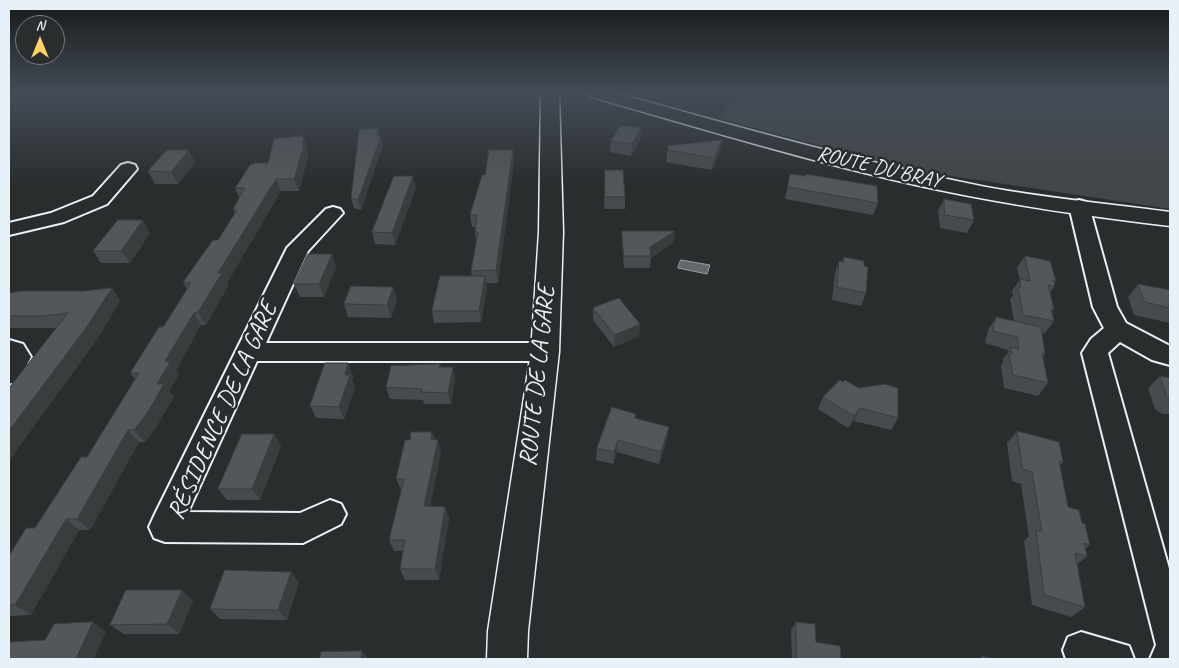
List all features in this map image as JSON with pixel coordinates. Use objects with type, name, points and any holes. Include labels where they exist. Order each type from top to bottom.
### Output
[{"type":"street","name":"ROUTE DE LA GARE","points":[[507,659],[508,631],[545,352],[551,232],[550,123]]},
{"type":"street","name":"ROUTE DU BRAY","points":[[708,123],[849,162],[988,193],[1170,219]]},
{"type":"street","points":[[9,229],[57,218],[100,200],[128,169]]},
{"type":"street","points":[[1079,206],[1105,307],[1117,329],[1161,353],[1170,355]]},
{"type":"street","name":"RÉSIDENCE DE LA GARE","points":[[330,514],[303,528],[165,527],[298,248],[333,214]]},
{"type":"street","points":[[1117,329],[1111,337],[1099,344],[1095,353],[1170,635]]},
{"type":"street","points":[[9,350],[14,351],[18,357],[9,374]]},
{"type":"street","points":[[249,352],[545,352]]},
{"type":"street","points":[[1081,650],[1116,659]]},
{"type":"shaded area","points":[[736,123],[1170,123],[1170,209],[912,170]]},
{"type":"shaded area","points":[[681,260],[710,265],[707,274],[678,268]]},
{"type":"building","points":[[621,125],[641,128],[632,144],[611,141]]},
{"type":"building","points":[[378,128],[377,136],[381,136],[358,200],[351,198],[359,130]]},
{"type":"building","points":[[303,136],[302,145],[304,145],[294,179],[276,179],[218,273],[222,273],[198,312],[194,313],[165,361],[170,362],[157,384],[164,384],[148,412],[134,430],[128,430],[77,519],[66,519],[15,605],[9,605],[9,556],[26,528],[35,528],[81,457],[87,457],[139,373],[130,373],[159,327],[163,327],[191,283],[183,282],[213,240],[218,240],[237,210],[233,209],[245,188],[235,188],[250,165],[268,163],[274,139]]},
{"type":"building","points":[[722,140],[714,158],[668,150],[668,146]]},
{"type":"building","points":[[167,150],[189,150],[171,172],[148,171]]},
{"type":"building","points":[[489,150],[513,150],[496,270],[471,271],[478,232],[475,232],[477,215],[470,215],[482,175],[485,175]]},
{"type":"building","points":[[605,170],[623,170],[625,197],[605,197]]},
{"type":"building","points":[[790,174],[806,176],[806,174],[877,186],[878,203],[788,187]]},
{"type":"building","points":[[394,176],[413,176],[392,233],[372,232]]},
{"type":"building","points":[[944,199],[971,204],[974,220],[945,215]]},
{"type":"building","points":[[118,220],[143,220],[121,251],[93,251]]},
{"type":"building","points":[[622,231],[675,231],[650,247],[651,256],[624,256]]},
{"type":"building","points":[[308,254],[332,254],[319,284],[294,284]]},
{"type":"building","points":[[1025,256],[1050,261],[1056,281],[1053,280],[1055,286],[1048,285],[1054,309],[1051,309],[1054,321],[1023,315],[1018,287],[1021,287],[1020,279],[1030,281]]},
{"type":"building","points":[[844,257],[864,261],[864,266],[868,267],[866,293],[837,287],[839,261],[843,262]]},
{"type":"building","points":[[440,276],[485,276],[479,311],[432,311]]},
{"type":"building","points":[[1138,284],[1170,290],[1170,308],[1145,302]]},
{"type":"building","points":[[351,286],[393,287],[387,305],[344,304]]},
{"type":"building","points":[[112,288],[86,328],[9,431],[9,388],[68,313],[41,316],[9,316],[9,293],[21,291],[83,291]]},
{"type":"building","points":[[619,298],[640,324],[615,335],[593,308]]},
{"type":"building","points":[[996,317],[1041,327],[1045,354],[1042,353],[1048,383],[1013,375],[1009,354],[1012,354],[1011,347],[1019,349],[1017,337],[993,331]]},
{"type":"building","points":[[325,363],[348,363],[345,375],[350,375],[339,407],[310,406]]},
{"type":"building","points":[[440,364],[439,367],[453,367],[448,393],[421,392],[422,389],[386,387],[391,366]]},
{"type":"building","points":[[1160,376],[1170,378],[1170,398],[1167,396]]},
{"type":"building","points":[[840,380],[843,382],[845,380],[859,388],[884,384],[898,388],[898,418],[860,408],[854,416],[823,397]]},
{"type":"building","points":[[612,407],[636,414],[635,418],[669,427],[661,452],[618,440],[614,452],[597,448]]},
{"type":"building","points":[[1017,431],[1059,442],[1063,462],[1059,461],[1068,507],[1079,510],[1082,523],[1085,524],[1090,545],[1084,543],[1087,556],[1075,553],[1085,607],[1044,595],[1036,530],[1042,532],[1032,472],[1023,469]]},
{"type":"building","points":[[411,432],[432,432],[431,439],[438,440],[424,506],[445,507],[435,569],[400,569],[405,540],[389,540],[404,479],[396,479],[405,440],[410,440]]},
{"type":"building","points":[[242,434],[274,434],[252,489],[218,489]]},
{"type":"building","points":[[225,570],[291,572],[278,610],[210,609]]},
{"type":"building","points":[[126,590],[182,590],[167,624],[110,625]]},
{"type":"building","points":[[93,622],[76,659],[9,659],[9,642],[45,640],[54,624]]},
{"type":"building","points":[[796,622],[815,624],[816,642],[840,646],[841,659],[797,659]]},
{"type":"building","points":[[362,651],[361,659],[319,659],[321,652]]},
{"type":"building","points":[[982,656],[993,659],[982,659]]}]
